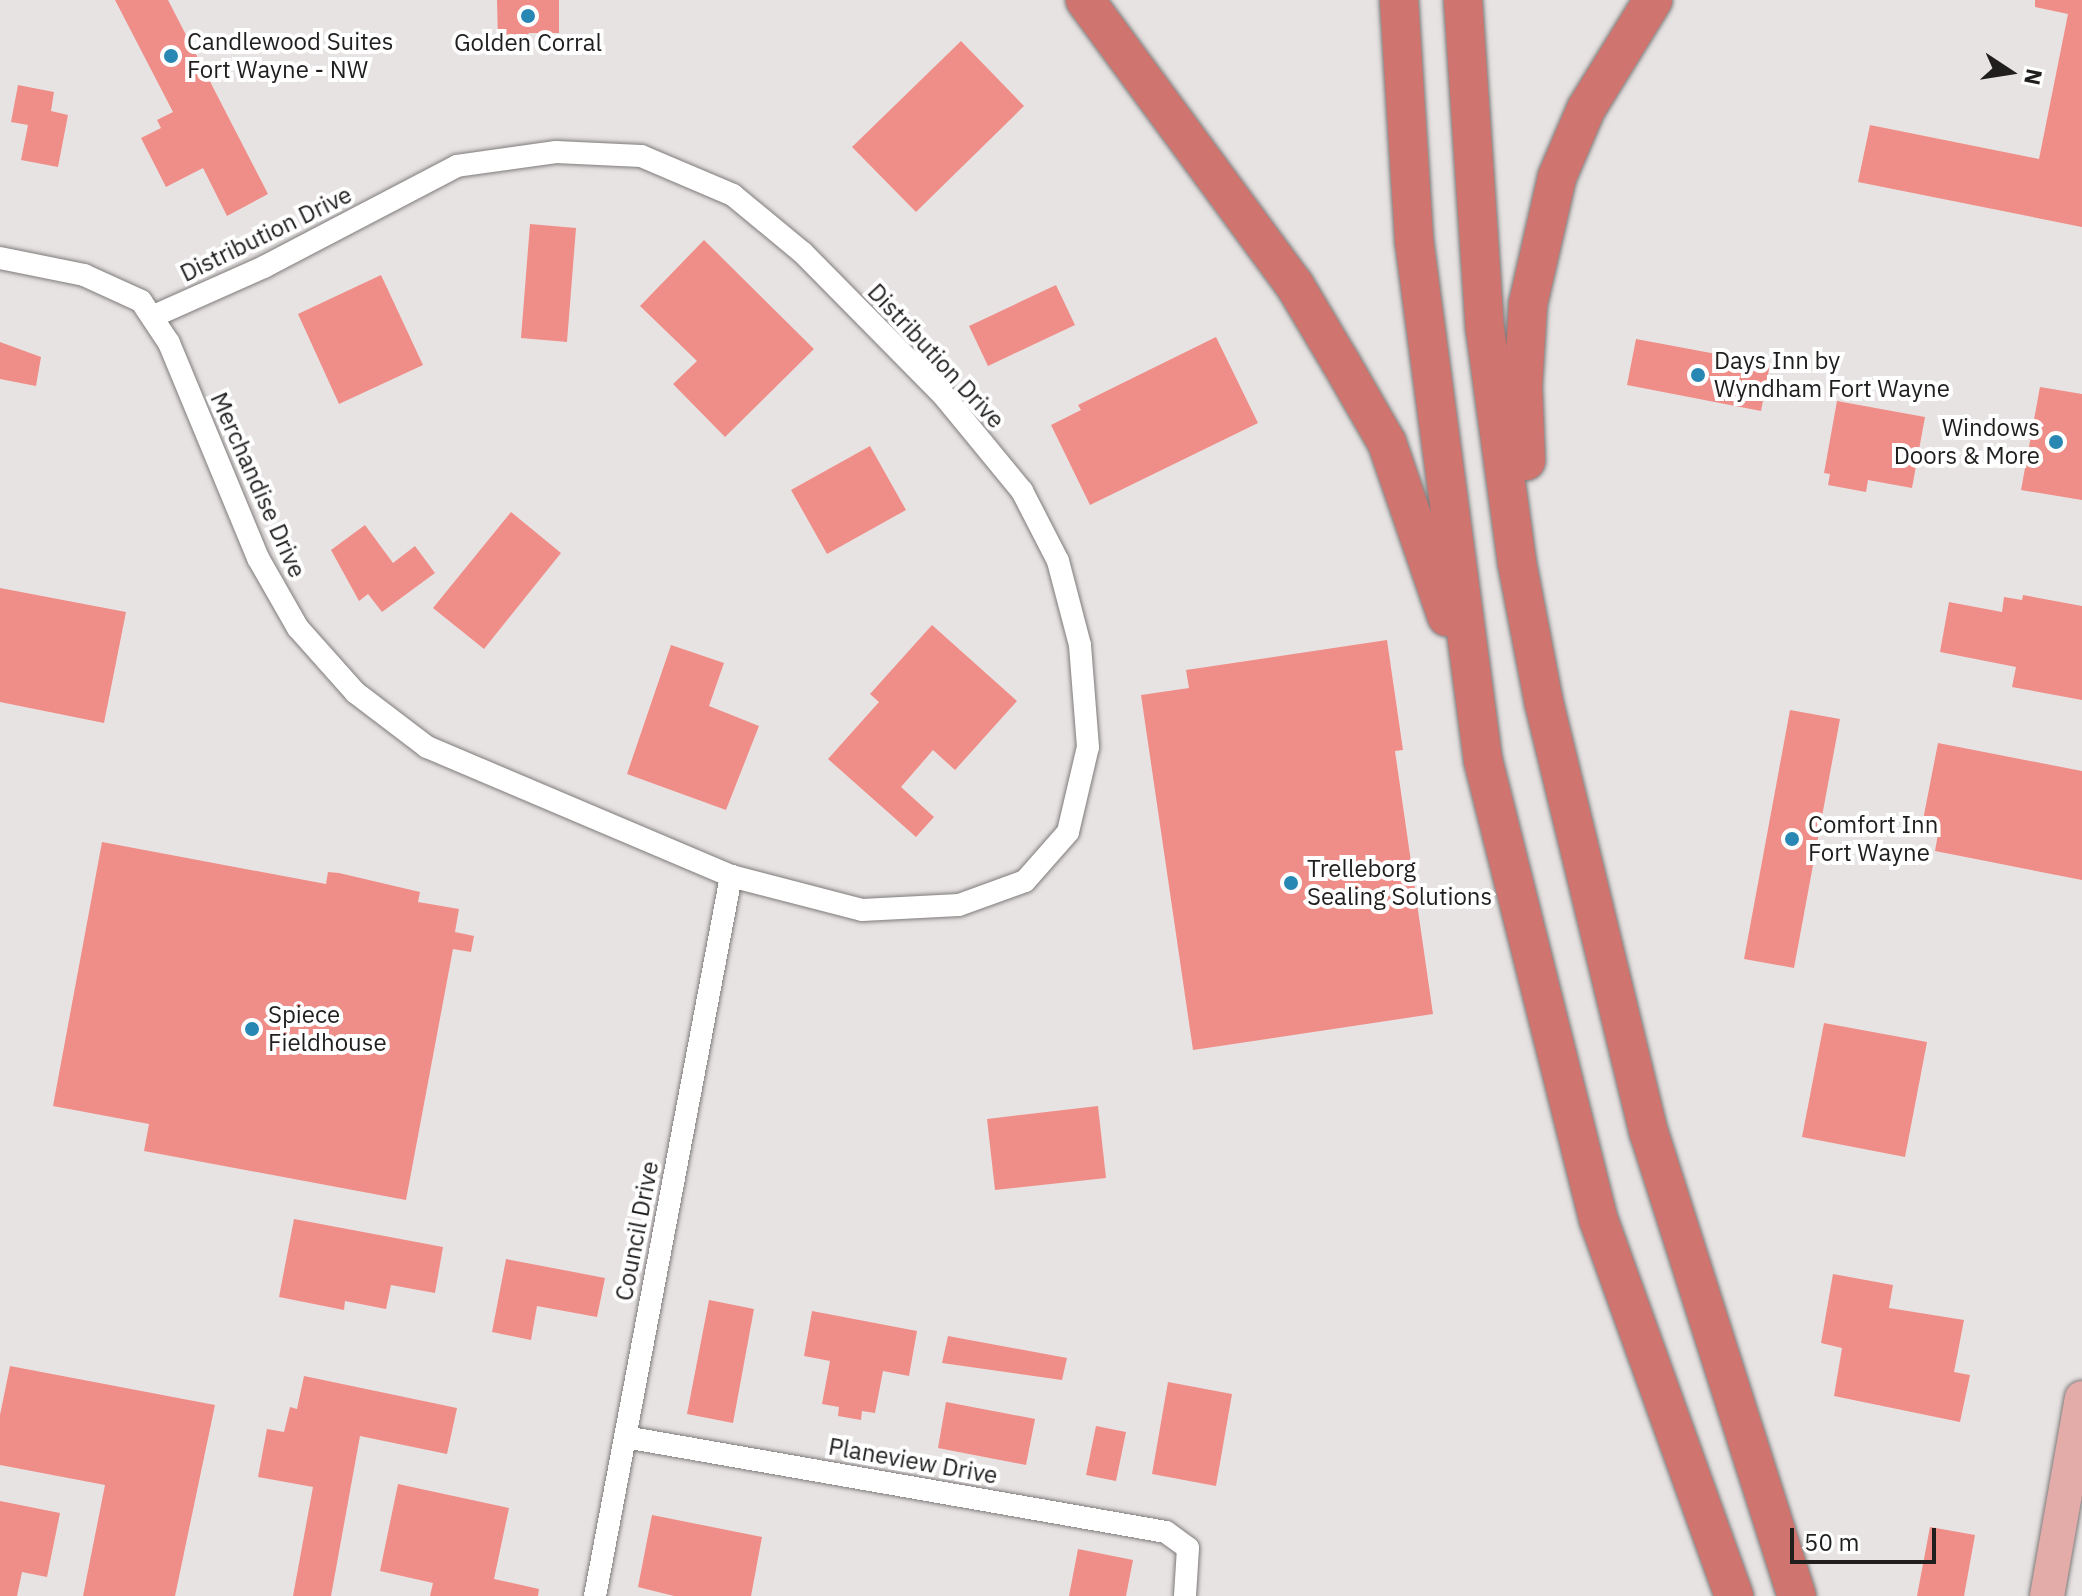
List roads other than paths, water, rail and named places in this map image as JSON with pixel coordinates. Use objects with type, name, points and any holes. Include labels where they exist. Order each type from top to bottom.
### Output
[{"type":"highway","points":[[1085,0],[1294,284],[1379,430],[1476,704]]},
{"type":"highway","points":[[1399,0],[1414,240],[1483,760],[1544,1018],[1599,1221],[1734,1596]]},
{"type":"highway","points":[[1463,0],[1485,329],[1517,563],[1544,703],[1649,1133],[1797,1596]]},
{"type":"highway","points":[[1544,703],[1524,442],[1528,304],[1557,177],[1586,109],[1653,0]]},
{"type":"main road","points":[[2047,1596],[2082,1398]]},
{"type":"street","name":"Distribution Drive","points":[[154,316],[264,267],[457,166],[556,152],[641,156],[733,195],[803,253],[944,396],[1022,491],[1058,561],[1080,645],[1088,747],[1068,832],[1025,881],[959,905],[862,910],[731,876]]},
{"type":"street","name":"Merchandise Drive","points":[[0,258],[123,289],[154,316],[261,565],[298,628],[356,693],[427,747],[731,876]]},
{"type":"street","name":"Council Drive","points":[[595,1596],[731,876]]},
{"type":"street","name":"Planeview Drive","points":[[625,1437],[1166,1532],[1188,1548],[1185,1596]]},
{"type":"place","name":"Golden Corral","points":[[528,16]]},
{"type":"place","name":"Candlewood Suites Fort Wayne - NW","points":[[171,56]]},
{"type":"place","name":"Days Inn by Wyndham Fort Wayne","points":[[1698,375]]},
{"type":"place","name":"Windows Doors & More","points":[[2056,442]]},
{"type":"place","name":"Comfort Inn Fort Wayne","points":[[1792,839]]},
{"type":"place","name":"Trelleborg Sealing Solutions","points":[[1291,883]]},
{"type":"place","name":"Spiece Fieldhouse","points":[[252,1029]]}]
